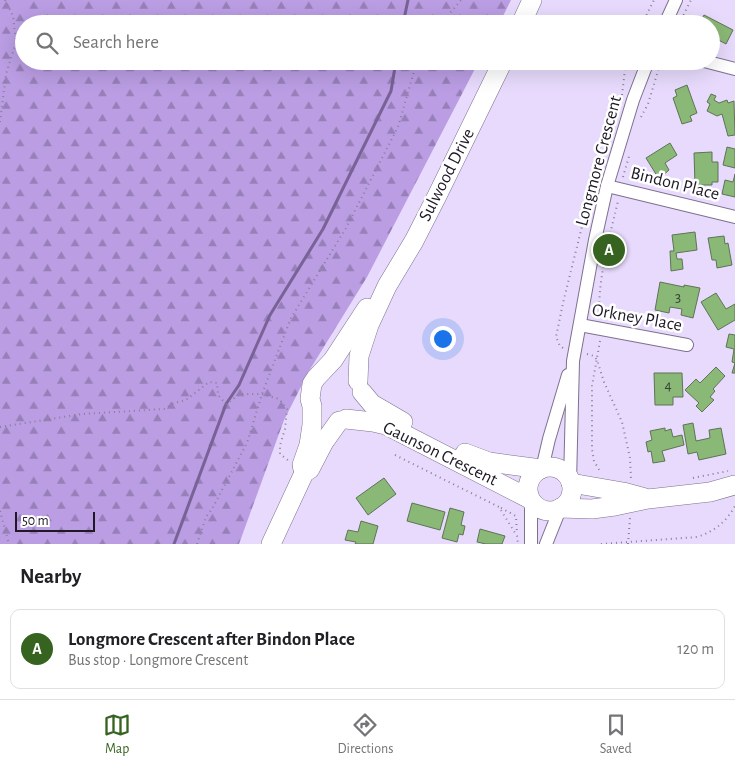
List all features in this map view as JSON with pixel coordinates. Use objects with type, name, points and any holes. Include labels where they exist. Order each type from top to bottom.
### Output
[{"type":"main road","points":[[525,15],[532,0]]},
{"type":"main road","name":"Sulwood Drive","points":[[303,469],[310,468],[324,442],[342,420],[353,414],[358,408],[361,400],[359,356],[364,338],[387,286],[433,203],[499,70]]},
{"type":"main road","name":"Sulwood Drive","points":[[271,544],[303,469],[312,425],[310,391],[316,378],[333,360],[366,309],[387,286]]},
{"type":"main road","points":[[321,373],[337,368],[346,370],[353,375],[360,387]]},
{"type":"main road","name":"Gaunson Crescent","points":[[360,387],[372,404],[386,414],[472,457],[504,465],[542,469]]},
{"type":"main road","points":[[312,406],[320,416],[332,421],[342,420]]},
{"type":"main road","name":"Gaunson Crescent","points":[[342,420],[373,422],[386,426],[531,500]]},
{"type":"main road","points":[[560,509],[570,497],[571,483],[568,477],[554,468],[542,469],[536,472],[529,481],[528,493],[531,500],[534,505],[544,510],[555,511],[560,509],[592,509],[615,506],[648,499],[710,492],[735,485]]},
{"type":"main road","points":[[571,483],[623,492],[648,499]]},
{"type":"street","points":[[669,15],[676,0]]},
{"type":"street","points":[[720,65],[735,69]]},
{"type":"street","name":"Longmore Crescent","points":[[542,469],[551,431],[574,356],[607,186],[633,100],[645,70]]},
{"type":"street","name":"Bindon Place","points":[[607,186],[735,217]]},
{"type":"street","name":"Orkney Place","points":[[580,325],[687,345]]},
{"type":"street","name":"Longmore Crescent","points":[[571,483],[574,356]]},
{"type":"street","points":[[531,500],[531,544]]},
{"type":"street","points":[[546,544],[560,509]]},
{"type":"path","points":[[5,0],[13,16],[15,33]]},
{"type":"path","points":[[448,15],[461,0]]},
{"type":"path","points":[[646,15],[654,0]]},
{"type":"path","points":[[684,15],[691,0]]},
{"type":"path","points":[[0,122],[6,74],[15,45]]},
{"type":"path","points":[[197,544],[206,517],[212,510],[247,443],[262,394],[291,318],[346,228],[398,127],[414,70]]},
{"type":"path","points":[[622,96],[625,70]]},
{"type":"path","points":[[640,118],[648,104],[658,70]]},
{"type":"path","points":[[619,104],[597,166],[556,337],[560,346],[574,356],[594,356],[598,360],[604,382],[622,422],[630,458],[632,482]]},
{"type":"path","points":[[623,178],[630,152]]},
{"type":"path","points":[[602,322],[598,307],[619,196]]},
{"type":"path","points":[[601,336],[592,386],[592,449],[594,461],[600,472],[606,477]]},
{"type":"path","points":[[0,427],[82,414],[164,410],[174,403],[186,400],[209,382],[217,383],[218,395],[226,404],[240,394],[262,394],[279,399],[287,409],[285,429],[280,444],[280,454],[303,469]]},
{"type":"path","points":[[395,455],[516,516],[518,544]]},
{"type":"path","points":[[688,479],[735,469]]},
{"type":"path","points":[[601,544],[697,537],[711,532],[721,525],[735,506]]},
{"type":"path","points":[[499,507],[517,536]]},
{"type":"path","points":[[0,511],[9,544]]},
{"type":"path","points":[[628,543],[630,513]]},
{"type":"green space","points":[[0,0],[511,0],[504,15],[15,15],[15,70],[474,70],[367,277],[309,371],[284,420],[239,544],[0,544]]},
{"type":"building","points":[[720,23],[733,30],[726,44],[720,41]]},
{"type":"building","points":[[687,85],[697,113],[690,116],[692,121],[682,124],[673,98],[677,96],[675,90]]},
{"type":"building","points":[[711,94],[716,96],[714,100],[719,103],[727,100],[728,103],[734,101],[735,135],[728,136],[722,114],[717,116],[707,111],[710,104],[707,102]]},
{"type":"building","points":[[670,143],[677,155],[665,163],[669,170],[659,179],[646,158]]},
{"type":"building","points":[[727,147],[735,149],[735,168],[723,165]]},
{"type":"building","points":[[712,152],[712,162],[718,162],[718,182],[712,182],[712,185],[695,185],[694,153]]},
{"type":"building","points":[[735,174],[735,197],[722,194],[725,180],[733,182]]},
{"type":"building","points":[[695,232],[697,250],[676,253],[677,259],[682,259],[683,269],[671,271],[670,251],[674,251],[672,235]]},
{"type":"building","points":[[724,236],[725,244],[728,243],[732,265],[717,268],[716,260],[712,260],[708,238]]},
{"type":"building","points":[[660,282],[700,288],[693,318],[681,315],[682,309],[670,307],[669,313],[655,310]]},
{"type":"building","points":[[716,293],[726,309],[735,304],[735,320],[718,330],[701,302]]},
{"type":"building","points":[[729,334],[735,335],[735,363],[732,362],[734,349],[726,347]]},
{"type":"building","points":[[716,367],[725,376],[713,389],[715,391],[710,397],[714,400],[702,412],[696,406],[699,403],[685,390],[696,379],[700,383]]},
{"type":"building","points":[[654,373],[682,373],[683,397],[673,397],[673,405],[655,405]]},
{"type":"building","points":[[693,423],[696,441],[710,438],[709,430],[721,428],[726,454],[699,460],[697,452],[688,454],[683,425]]},
{"type":"building","points":[[665,428],[665,431],[671,429],[673,437],[682,435],[684,445],[662,451],[665,461],[653,463],[651,451],[648,452],[646,442],[652,440],[650,431]]},
{"type":"building","points":[[384,478],[396,494],[368,515],[356,498]]},
{"type":"building","points":[[412,503],[445,512],[440,530],[407,521]]},
{"type":"building","points":[[450,508],[464,512],[461,525],[465,526],[463,535],[459,534],[457,542],[442,538]]},
{"type":"building","points":[[361,521],[378,526],[373,544],[355,544],[356,542],[345,540],[348,530],[358,532]]},
{"type":"building","points":[[480,529],[505,536],[502,544],[477,542]]},
{"type":"waterway","points":[[405,15],[408,0]]},
{"type":"waterway","points":[[174,544],[226,404],[239,385],[270,315],[323,229],[391,91],[394,70]]},
{"type":"place","name":"Longmore Crescent after Bindon Place","points":[[609,250]]}]
